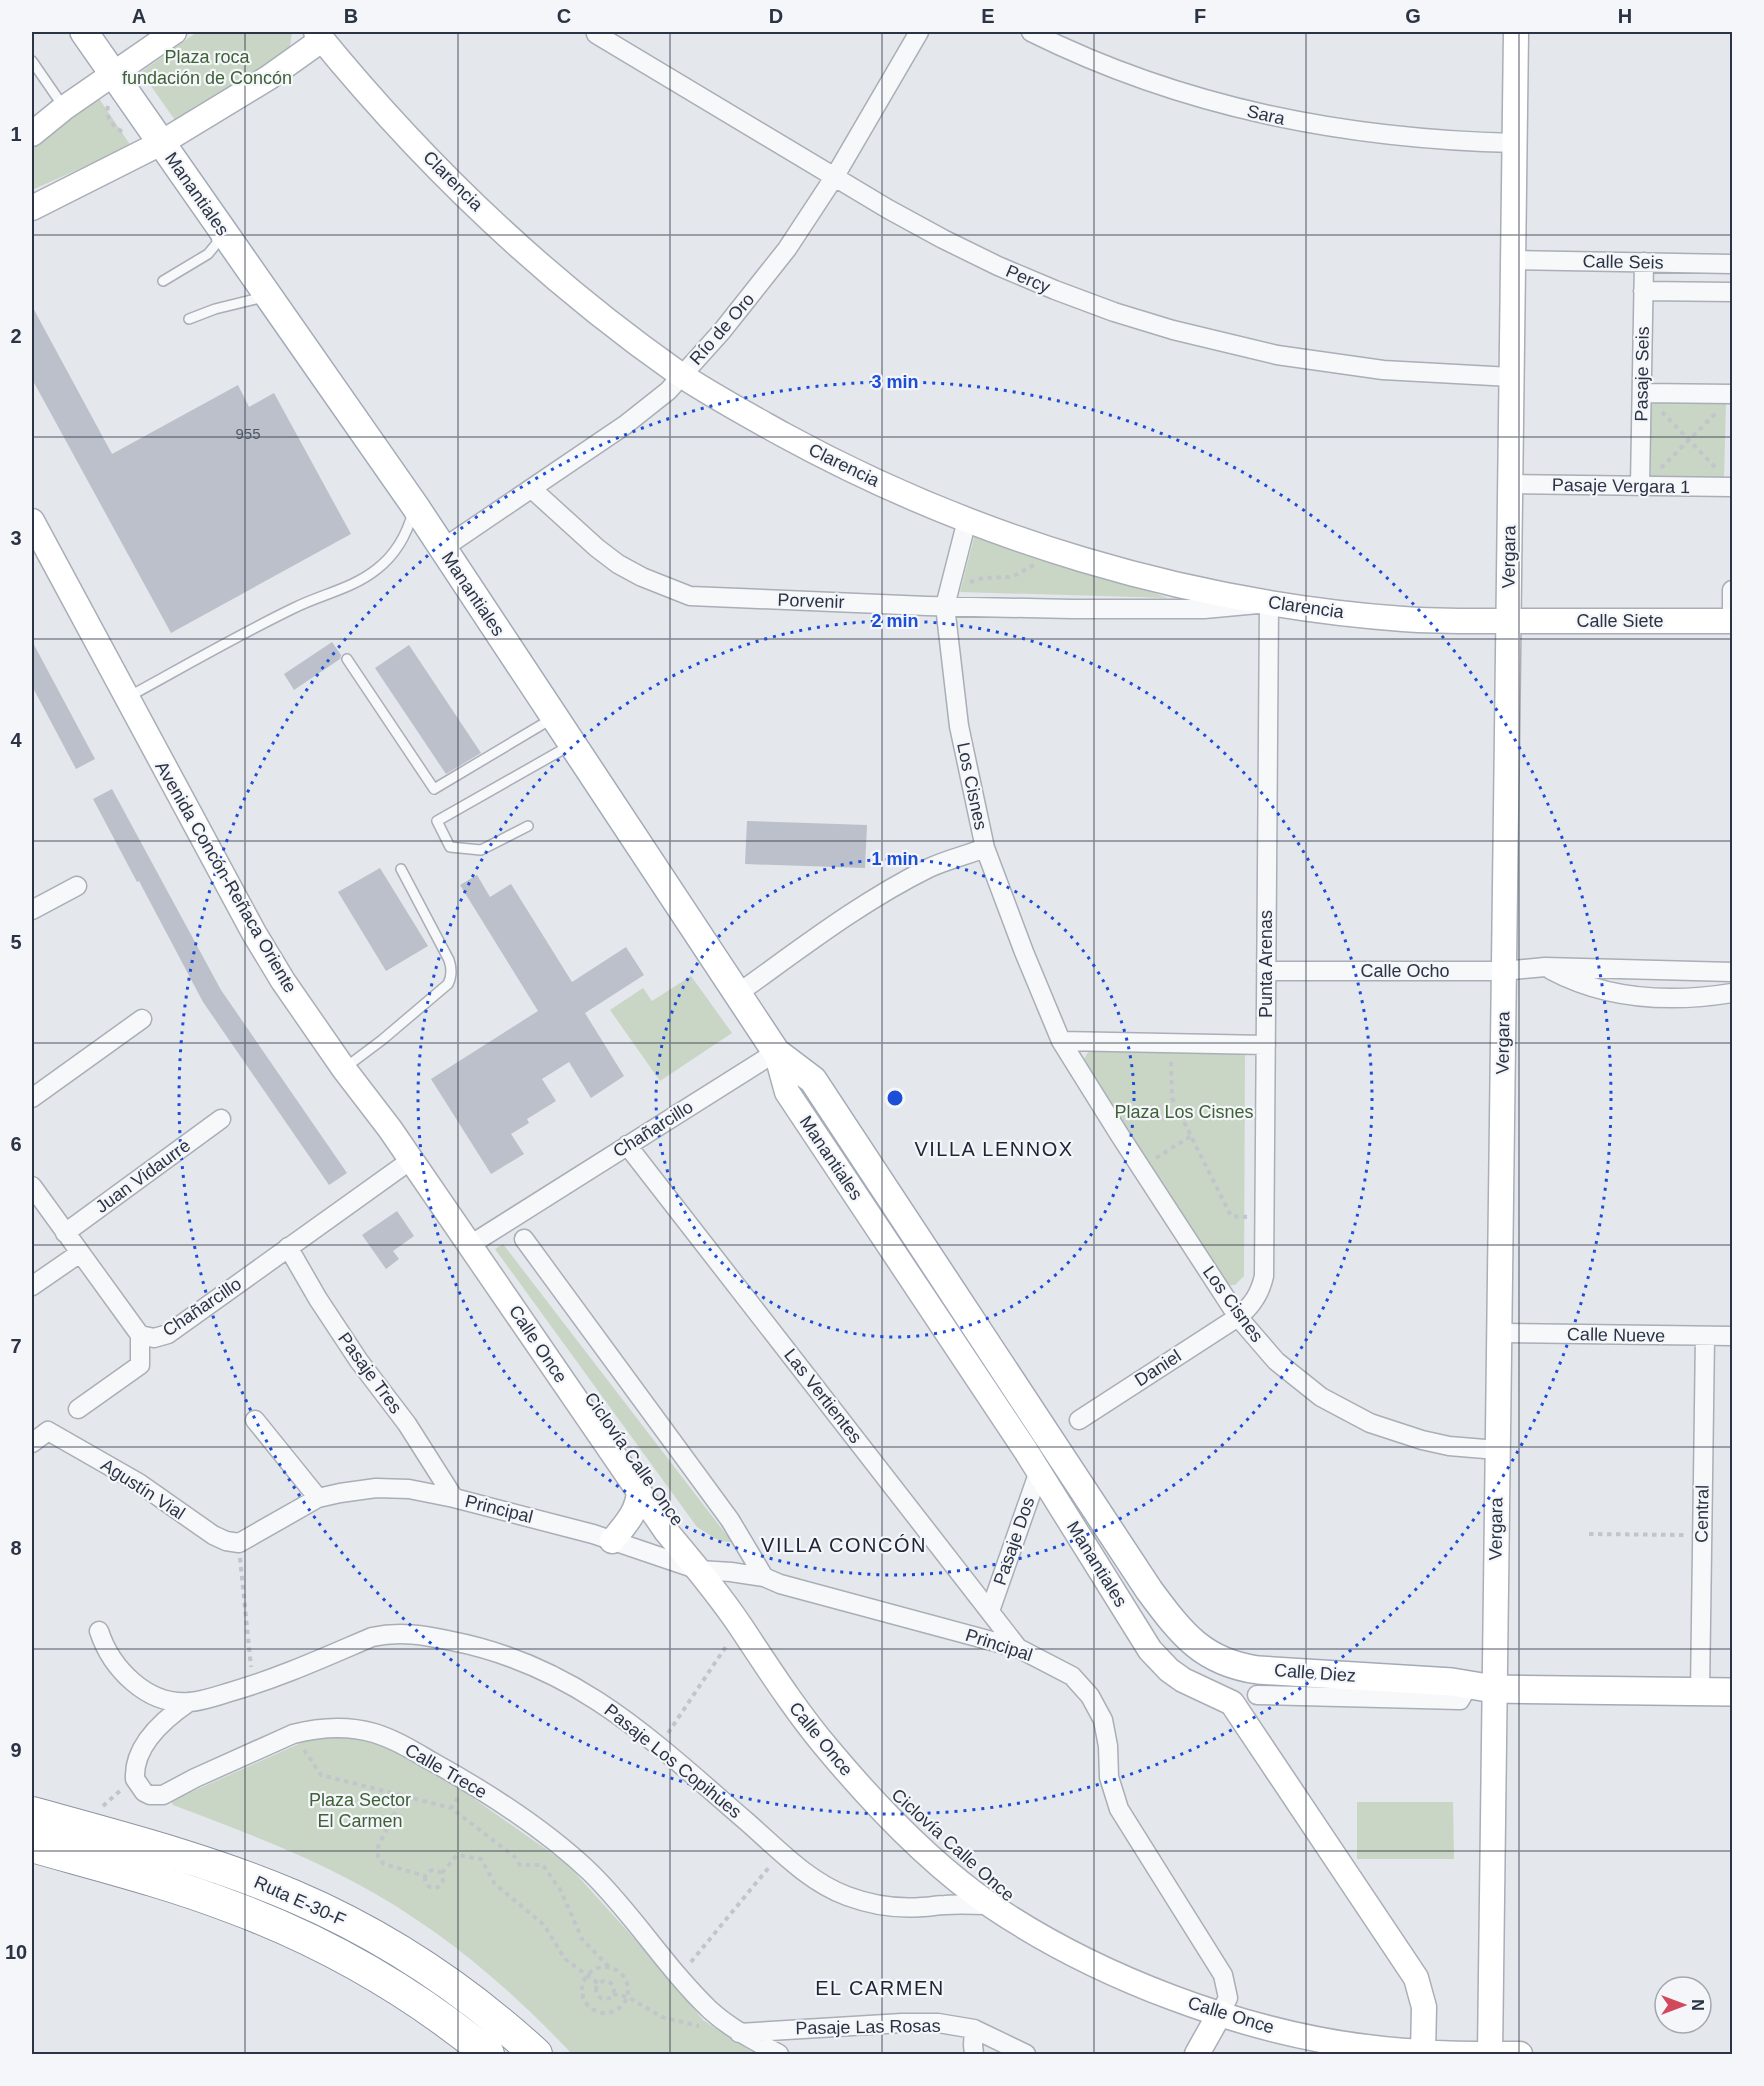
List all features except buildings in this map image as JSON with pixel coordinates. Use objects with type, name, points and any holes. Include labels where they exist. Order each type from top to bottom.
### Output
[{"type":"highway","name":"Ruta E-30-F","points":[[32,1813],[205,1863],[293,1896],[328,1912],[388,1944],[439,1976],[480,2006],[537,2055]]},
{"type":"highway","name":"Ruta E-30-F","points":[[32,1846],[198,1894],[301,1935],[372,1972],[409,1995],[488,2055]]},
{"type":"main road","name":"Manantiales","points":[[84,32],[415,506],[776,1052],[813,1080],[1102,1519],[1174,1624]]},
{"type":"main road","name":"Calle Diez","points":[[1174,1624],[1201,1649],[1216,1659],[1244,1668],[1481,1686],[1732,1692]]},
{"type":"street","points":[[32,134],[64,108],[174,32]]},
{"type":"street","name":"Río de Oro","points":[[442,549],[653,405],[682,375],[722,331],[787,249],[835,176],[919,32]]},
{"type":"street","name":"Sara","points":[[1031,32],[1090,59],[1141,78],[1244,110],[1350,131],[1403,138],[1515,143]]},
{"type":"street","name":"Vergara","points":[[1490,2054],[1481,1686],[1497,1450],[1516,32]]},
{"type":"street","points":[[32,208],[161,143],[268,78],[322,34]]},
{"type":"street","name":"Clarencia","points":[[322,34],[382,109],[482,210],[571,289],[630,337],[682,375],[819,454],[876,482],[967,520],[1046,549],[1164,580],[1269,603],[1401,619],[1508,621]]},
{"type":"street","name":"Percy","points":[[596,34],[897,214],[998,266],[1094,305],[1173,330],[1277,355],[1330,364],[1436,374],[1511,377]]},
{"type":"street","name":"Calle Seis","points":[[1513,260],[1732,264]]},
{"type":"street","name":"Pasaje Seis","points":[[1640,486],[1644,262]]},
{"type":"street","name":"Calle Seis","points":[[1643,291],[1732,292]]},
{"type":"street","points":[[1642,393],[1732,394]]},
{"type":"street","name":"Pasaje Vergara 1","points":[[1510,484],[1640,486],[1728,482]]},
{"type":"street","name":"Porvenir","points":[[532,489],[618,564],[642,578],[690,596],[1072,609],[1204,609],[1269,603]]},
{"type":"street","name":"Los Cisnes","points":[[967,520],[945,606],[959,726],[985,848],[1024,952],[1061,1041],[1238,1317],[1256,1340],[1290,1374],[1321,1397],[1370,1423],[1449,1446],[1497,1450]]},
{"type":"street","name":"Avenida Concón-Reñaca Oriente","points":[[32,521],[254,933],[283,981],[470,1245]]},
{"type":"street","points":[[1732,590],[1732,621]]},
{"type":"street","name":"Punta Arenas","points":[[1238,1317],[1252,1304],[1261,1288],[1264,1276],[1269,603]]},
{"type":"street","name":"Calle Siete","points":[[1508,621],[1732,621]]},
{"type":"street","points":[[737,994],[872,900],[930,867],[985,848]]},
{"type":"street","points":[[32,910],[77,886]]},
{"type":"street","points":[[1545,967],[1587,987],[1621,996],[1685,998],[1732,993]]},
{"type":"street","name":"Calle Ocho","points":[[1266,971],[1503,971],[1545,967],[1732,972]]},
{"type":"street","points":[[32,1098],[142,1019]]},
{"type":"street","points":[[1061,1041],[1266,1045]]},
{"type":"street","name":"Chañarcillo","points":[[470,1245],[776,1052]]},
{"type":"street","name":"Manantiales","points":[[776,1052],[787,1092],[1039,1471],[1150,1650],[1169,1670],[1183,1680],[1232,1703],[1416,1978],[1424,2007],[1423,2053]]},
{"type":"street","name":"Juan Vidaurre","points":[[65,1233],[221,1119]]},
{"type":"street","name":"Las Vertientes","points":[[627,1145],[1018,1648]]},
{"type":"street","name":"Chañarcillo","points":[[32,1186],[140,1335],[154,1338],[168,1334],[411,1160]]},
{"type":"street","points":[[524,1239],[730,1520],[764,1577]]},
{"type":"street","name":"Calle Once","points":[[470,1245],[666,1531],[699,1570],[740,1626],[795,1708],[859,1785],[922,1848],[990,1905],[1072,1953],[1114,1973],[1174,1998],[1293,2034],[1329,2048],[1520,2055]]},
{"type":"street","name":"Pasaje Tres","points":[[288,1247],[318,1299],[407,1424],[454,1498]]},
{"type":"street","points":[[32,1286],[80,1253]]},
{"type":"street","name":"Daniel","points":[[1079,1419],[1238,1317]]},
{"type":"street","name":"Calle Nueve","points":[[1498,1333],[1732,1336]]},
{"type":"street","points":[[78,1409],[140,1365],[140,1335]]},
{"type":"street","name":"Central","points":[[1700,1692],[1705,1336]]},
{"type":"street","points":[[255,1420],[318,1498]]},
{"type":"street","name":"Agustín Vial","points":[[32,1443],[48,1431],[139,1483],[213,1535],[226,1541],[239,1543]]},
{"type":"street","name":"Pasaje Dos","points":[[990,1611],[1039,1471]]},
{"type":"street","name":"Principal","points":[[239,1543],[318,1498],[376,1488],[409,1489],[454,1498],[593,1534],[699,1570],[764,1577],[780,1584],[1018,1648],[1072,1676],[1082,1685],[1098,1707],[1106,1733],[1109,1777],[1119,1809],[1223,1975],[1228,1998],[1220,2013]]},
{"type":"street","points":[[612,1541],[639,1504],[639,1491]]},
{"type":"street","name":"Pasaje Los Copihues","points":[[99,1631],[109,1655],[128,1678],[156,1696],[189,1702],[253,1686],[372,1637],[387,1634],[418,1634],[494,1651],[553,1674],[609,1707],[659,1746],[811,1878],[828,1888],[864,1902],[904,1908],[990,1905]]},
{"type":"street","name":"Calle Diez","points":[[1257,1695],[1461,1700],[1481,1686]]},
{"type":"street","points":[[135,1779],[136,1764],[150,1737],[174,1712],[189,1702]]},
{"type":"street","name":"Calle Trece","points":[[135,1779],[144,1792],[150,1795],[163,1795],[293,1734],[334,1727],[373,1732],[392,1739],[468,1781],[549,1836],[591,1873],[678,1977],[711,2011],[739,2033],[779,2055]]},
{"type":"street","points":[[1197,2055],[1220,2013]]},
{"type":"street","name":"Pasaje Las Rosas","points":[[739,2033],[902,2023],[938,2023],[974,2029],[1026,2055]]},
{"type":"street","points":[[974,2029],[974,2055]]},
{"type":"lane","points":[[32,61],[64,108]]},
{"type":"lane","points":[[163,281],[208,254],[217,243],[215,221]]},
{"type":"lane","points":[[189,320],[215,309],[268,296]]},
{"type":"lane","points":[[126,698],[292,608],[348,587],[364,578],[378,568],[398,546],[415,506]]},
{"type":"lane","points":[[347,659],[434,789],[555,717]]},
{"type":"lane","points":[[528,826],[481,850],[450,847],[437,822],[572,744]]},
{"type":"lane","points":[[344,1069],[448,984],[450,979],[452,968],[449,960],[401,869]]},
{"type":"path","points":[[1642,393],[1728,482]]},
{"type":"path","points":[[1640,486],[1719,410]]},
{"type":"path","points":[[950,583],[1012,577],[1043,560],[1046,549]]},
{"type":"path","points":[[1170,1043],[1172,1098],[1231,1216],[1266,1217]]},
{"type":"path","points":[[1140,1167],[1191,1136]]},
{"type":"path","points":[[1589,1534],[1702,1535]]},
{"type":"path","points":[[239,1543],[253,1686]]},
{"type":"path","points":[[659,1746],[740,1626]]},
{"type":"path","points":[[293,1734],[321,1775],[451,1808],[515,1857],[520,1866],[543,1865],[561,1891],[582,1939],[610,1968]]},
{"type":"path","points":[[103,1807],[110,1798],[135,1779]]},
{"type":"path","points":[[451,1808],[468,1781]]},
{"type":"path","points":[[403,1796],[378,1847],[378,1858],[384,1864],[425,1876]]},
{"type":"path","points":[[678,1977],[782,1852]]},
{"type":"path","points":[[442,1873],[457,1855],[481,1859],[495,1884],[544,1925],[565,1959],[599,1984]]},
{"type":"path","points":[[436,1870],[442,1873],[444,1880],[441,1886],[436,1889],[429,1888],[425,1882],[425,1876],[430,1871],[436,1870]]},
{"type":"path","points":[[600,1966],[610,1968],[616,1968],[627,1981],[628,1997],[617,2011],[601,2014],[587,2006],[580,1991],[586,1975],[600,1966]]},
{"type":"path","points":[[610,1983],[614,1986],[614,1994],[610,1998],[600,1998],[597,1994],[599,1984],[610,1983]]},
{"type":"path","points":[[614,1994],[628,1997],[662,2017],[700,2026],[711,2011]]},
{"type":"green space","name":"Plaza roca fundación de Concón","points":[[197,32],[292,32],[289,54],[177,123],[141,72]]},
{"type":"green space","points":[[98,97],[131,146],[32,190],[32,145]]},
{"type":"green space","points":[[1651,400],[1726,403],[1724,477],[1651,478]]},
{"type":"green space","points":[[976,530],[1168,598],[960,592]]},
{"type":"green space","points":[[691,976],[732,1033],[660,1081],[610,1010],[643,988],[652,1001]]},
{"type":"green space","name":"Plaza Los Cisnes","points":[[1091,1047],[1245,1052],[1244,1276],[1235,1285],[1223,1286],[1081,1064]]},
{"type":"green space","points":[[503,1244],[732,1542],[719,1541],[697,1527],[495,1249]]},
{"type":"green space","name":"Plaza Sector El Carmen","points":[[349,1735],[386,1747],[463,1791],[567,1864],[660,1967],[703,2020],[755,2054],[572,2054],[497,1981],[443,1938],[385,1899],[310,1860],[173,1805],[171,1801],[312,1738]]},
{"type":"green space","points":[[1357,1802],[1453,1802],[1454,1859],[1357,1859]]},
{"type":"district","name":"VILLA LENNOX","points":[[994,1149]]},
{"type":"district","name":"VILLA CONCÓN","points":[[844,1545]]},
{"type":"district","name":"EL CARMEN","points":[[880,1988]]}]
